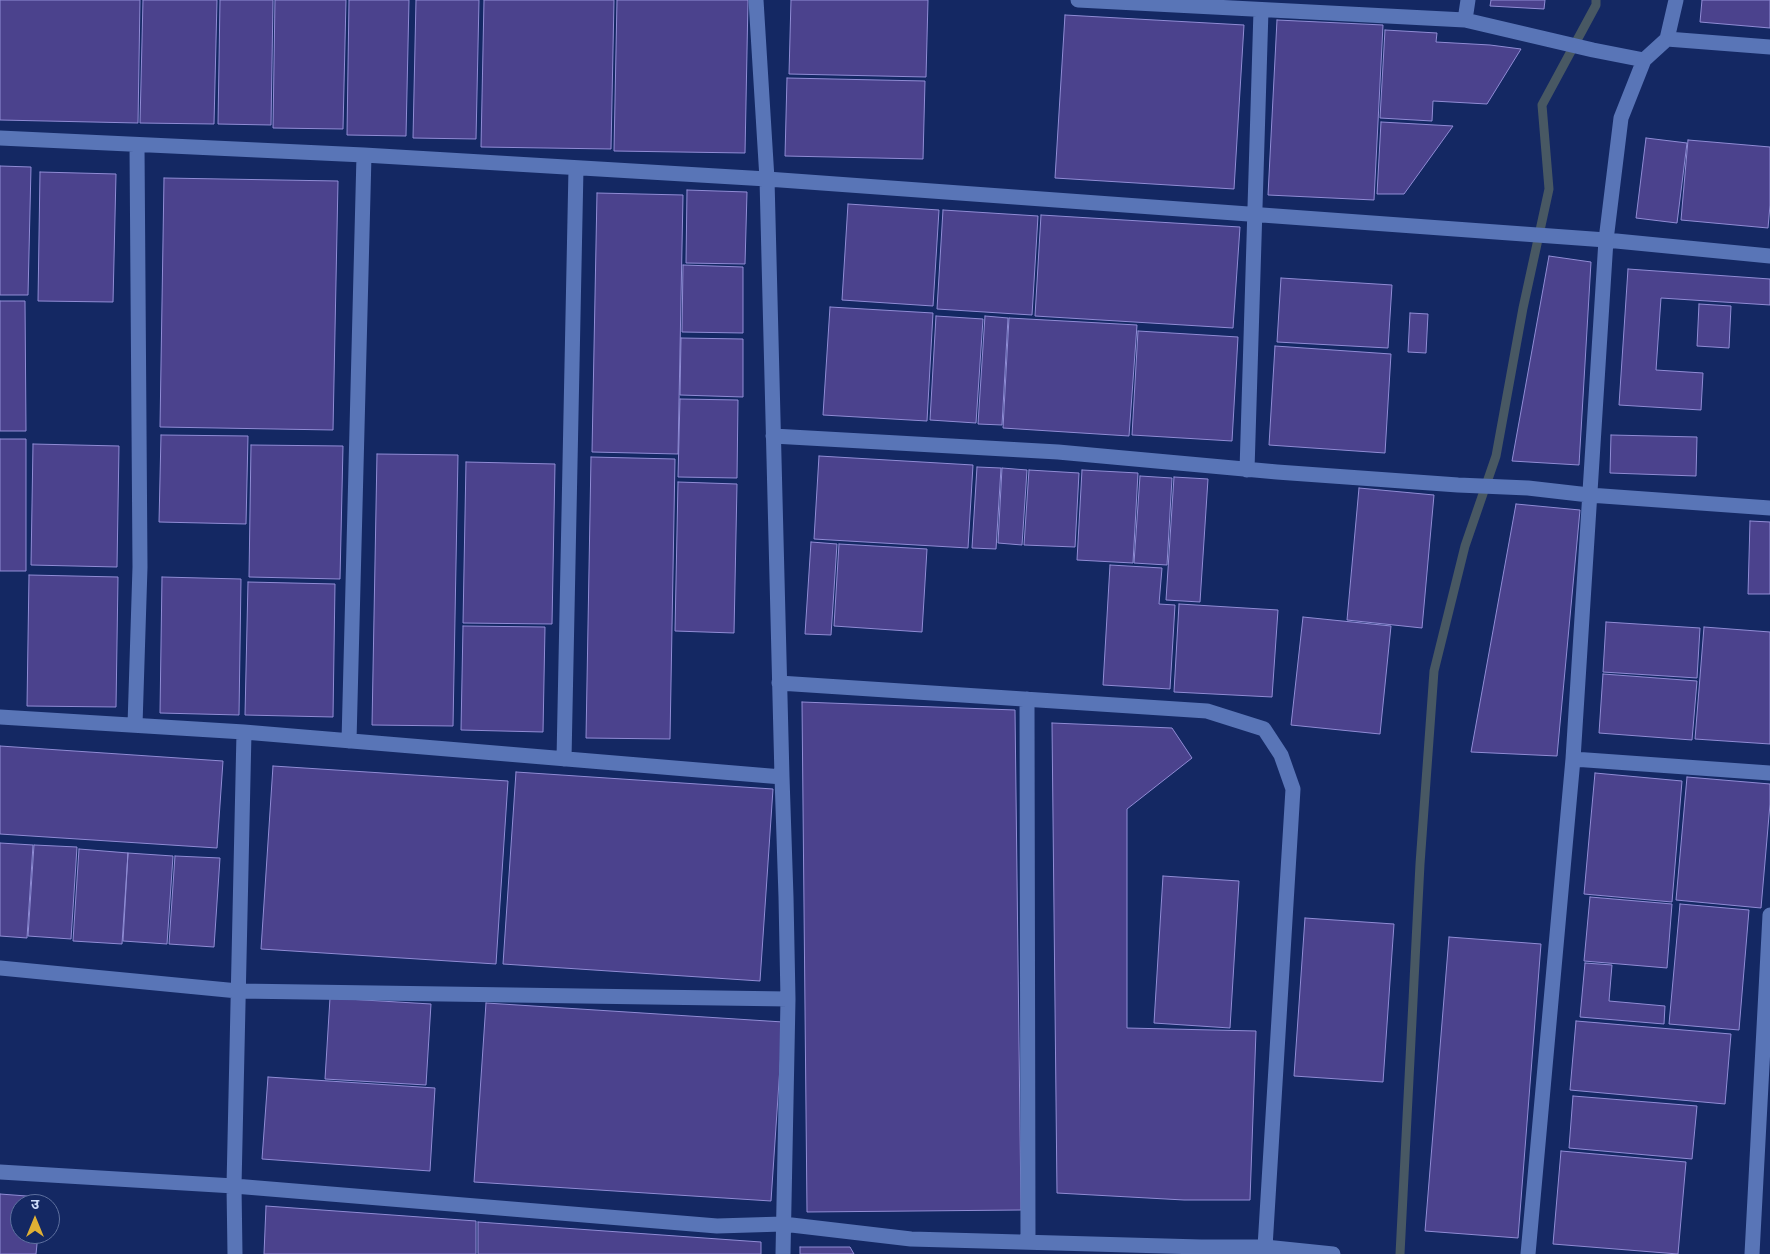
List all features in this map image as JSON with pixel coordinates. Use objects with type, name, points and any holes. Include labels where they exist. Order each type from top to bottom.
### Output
[{"type":"street","points":[[756,0],[767,179],[786,898],[788,1000],[783,1254]]},
{"type":"street","points":[[1078,0],[1465,20],[1561,43],[1644,60]]},
{"type":"street","points":[[1465,20],[1468,0]]},
{"type":"street","points":[[1528,1254],[1573,759],[1588,495],[1602,318],[1606,240],[1621,118],[1644,60],[1667,39],[1676,0]]},
{"type":"street","points":[[1247,470],[1261,10]]},
{"type":"street","points":[[1667,39],[1770,47]]},
{"type":"street","points":[[0,138],[364,155],[767,179],[1506,232],[1770,256]]},
{"type":"street","points":[[135,725],[140,567],[137,145]]},
{"type":"street","points":[[349,741],[364,155]]},
{"type":"street","points":[[564,759],[576,168]]},
{"type":"street","points":[[773,436],[1058,452],[1247,470],[1528,488],[1588,495],[1770,508]]},
{"type":"street","points":[[779,683],[1207,711],[1264,729],[1281,755],[1293,789],[1265,1246]]},
{"type":"street","points":[[1027,699],[1028,1242]]},
{"type":"street","points":[[0,718],[244,732],[782,777]]},
{"type":"street","points":[[235,1254],[234,1186],[244,732]]},
{"type":"street","points":[[1573,759],[1770,773]]},
{"type":"street","points":[[1752,1254],[1767,1027],[1770,915]]},
{"type":"street","points":[[0,968],[238,991],[788,1000]]},
{"type":"street","points":[[0,1172],[234,1186],[717,1226],[783,1224],[911,1239],[1265,1246],[1332,1254]]},
{"type":"building","points":[[0,0],[140,0],[138,123],[0,120]]},
{"type":"building","points":[[143,0],[217,0],[214,124],[140,123]]},
{"type":"building","points":[[220,0],[273,0],[271,125],[218,124]]},
{"type":"building","points":[[275,0],[346,0],[343,129],[273,128]]},
{"type":"building","points":[[349,0],[409,0],[406,136],[347,135]]},
{"type":"building","points":[[416,0],[479,0],[476,139],[413,138]]},
{"type":"building","points":[[484,0],[614,0],[611,149],[481,147]]},
{"type":"building","points":[[617,0],[748,0],[745,153],[614,151]]},
{"type":"building","points":[[791,0],[928,0],[926,77],[789,74]]},
{"type":"building","points":[[1491,0],[1545,0],[1544,9],[1490,6]]},
{"type":"building","points":[[1702,0],[1770,0],[1770,28],[1700,22]]},
{"type":"building","points":[[1065,15],[1244,25],[1234,189],[1055,178]]},
{"type":"building","points":[[1277,20],[1383,25],[1374,200],[1268,195]]},
{"type":"building","points":[[1385,30],[1437,33],[1436,42],[1521,49],[1487,104],[1433,101],[1432,121],[1380,118]]},
{"type":"building","points":[[787,78],[925,81],[923,159],[785,156]]},
{"type":"building","points":[[1381,122],[1453,126],[1404,194],[1377,194]]},
{"type":"building","points":[[1646,138],[1687,143],[1677,223],[1636,218]]},
{"type":"building","points":[[1688,140],[1770,147],[1768,228],[1681,220]]},
{"type":"building","points":[[0,166],[31,167],[28,295],[0,295]]},
{"type":"building","points":[[40,172],[116,174],[113,302],[38,301]]},
{"type":"building","points":[[164,178],[338,181],[333,430],[160,427]]},
{"type":"building","points":[[687,190],[747,192],[745,264],[686,263]]},
{"type":"building","points":[[597,193],[683,195],[678,454],[592,452]]},
{"type":"building","points":[[848,204],[939,210],[933,306],[842,300]]},
{"type":"building","points":[[943,210],[1038,216],[1032,315],[937,309]]},
{"type":"building","points":[[1041,215],[1240,227],[1233,328],[1035,316]]},
{"type":"building","points":[[1549,256],[1591,262],[1579,465],[1512,461]]},
{"type":"building","points":[[683,265],[743,267],[743,333],[682,332]]},
{"type":"building","points":[[1628,269],[1770,279],[1770,305],[1661,298],[1656,370],[1703,373],[1701,410],[1619,405]]},
{"type":"building","points":[[1281,278],[1392,285],[1388,348],[1277,342]]},
{"type":"building","points":[[0,301],[25,301],[26,431],[0,431]]},
{"type":"building","points":[[1699,304],[1731,306],[1729,348],[1697,346]]},
{"type":"building","points":[[830,307],[933,313],[927,421],[823,415]]},
{"type":"building","points":[[1410,313],[1428,314],[1426,353],[1408,352]]},
{"type":"building","points":[[936,316],[983,319],[976,423],[930,420]]},
{"type":"building","points":[[985,316],[1008,318],[1002,425],[978,424]]},
{"type":"building","points":[[1009,318],[1137,325],[1129,436],[1003,428]]},
{"type":"building","points":[[1138,331],[1238,337],[1232,441],[1132,435]]},
{"type":"building","points":[[681,338],[743,339],[743,397],[680,395]]},
{"type":"building","points":[[1275,346],[1391,354],[1385,453],[1269,445]]},
{"type":"building","points":[[680,399],[738,400],[737,478],[678,477]]},
{"type":"building","points":[[161,435],[248,436],[246,524],[159,522]]},
{"type":"building","points":[[1611,435],[1697,437],[1696,476],[1610,473]]},
{"type":"building","points":[[0,439],[26,439],[26,571],[0,571]]},
{"type":"building","points":[[33,444],[119,446],[117,567],[31,565]]},
{"type":"building","points":[[251,445],[343,446],[340,579],[249,577]]},
{"type":"building","points":[[377,454],[458,455],[453,726],[372,725]]},
{"type":"building","points":[[819,456],[973,465],[968,548],[814,539]]},
{"type":"building","points":[[591,457],[675,459],[670,739],[586,738]]},
{"type":"building","points":[[466,462],[555,464],[552,624],[463,623]]},
{"type":"building","points":[[977,467],[1001,468],[996,549],[972,548]]},
{"type":"building","points":[[1002,468],[1027,470],[1022,545],[998,543]]},
{"type":"building","points":[[1029,470],[1079,473],[1075,547],[1024,545]]},
{"type":"building","points":[[1082,470],[1138,473],[1133,563],[1077,560]]},
{"type":"building","points":[[1140,476],[1172,478],[1167,565],[1134,563]]},
{"type":"building","points":[[1174,477],[1208,479],[1200,602],[1166,600]]},
{"type":"building","points":[[678,482],[737,484],[734,633],[675,631]]},
{"type":"building","points":[[1359,488],[1434,495],[1422,628],[1347,620]]},
{"type":"building","points":[[1516,504],[1580,510],[1557,756],[1471,752]]},
{"type":"building","points":[[1750,521],[1770,522],[1770,594],[1748,594]]},
{"type":"building","points":[[811,542],[837,544],[831,635],[805,634]]},
{"type":"building","points":[[839,544],[927,549],[922,632],[834,626]]},
{"type":"building","points":[[1110,565],[1162,568],[1159,604],[1175,605],[1170,689],[1103,685]]},
{"type":"building","points":[[29,575],[118,577],[116,707],[27,706]]},
{"type":"building","points":[[162,577],[241,579],[239,715],[160,713]]},
{"type":"building","points":[[248,582],[335,584],[333,717],[245,715]]},
{"type":"building","points":[[1179,604],[1278,610],[1272,697],[1174,692]]},
{"type":"building","points":[[1303,617],[1391,626],[1380,734],[1291,725]]},
{"type":"building","points":[[1606,622],[1700,628],[1697,678],[1603,672]]},
{"type":"building","points":[[463,626],[545,627],[543,732],[461,730]]},
{"type":"building","points":[[1704,627],[1770,632],[1770,744],[1695,739]]},
{"type":"building","points":[[1603,674],[1697,681],[1692,740],[1599,733]]},
{"type":"building","points":[[802,702],[1015,710],[1021,1210],[807,1212]]},
{"type":"building","points":[[1052,723],[1172,728],[1192,758],[1127,809],[1127,1028],[1256,1031],[1250,1200],[1184,1200],[1057,1193]]},
{"type":"building","points":[[0,746],[223,761],[217,848],[0,834]]},
{"type":"building","points":[[273,766],[508,781],[496,964],[261,949]]},
{"type":"building","points":[[516,772],[773,789],[760,981],[503,964]]},
{"type":"building","points":[[1595,773],[1682,781],[1672,902],[1584,894]]},
{"type":"building","points":[[1687,777],[1770,784],[1761,908],[1676,900]]},
{"type":"building","points":[[0,843],[33,845],[27,938],[0,936]]},
{"type":"building","points":[[34,845],[77,847],[71,939],[28,936]]},
{"type":"building","points":[[79,849],[128,853],[122,944],[73,941]]},
{"type":"building","points":[[128,853],[173,856],[167,944],[123,941]]},
{"type":"building","points":[[175,856],[220,858],[214,947],[169,944]]},
{"type":"building","points":[[1163,876],[1239,881],[1230,1028],[1154,1023]]},
{"type":"building","points":[[1590,897],[1672,904],[1667,968],[1584,961]]},
{"type":"building","points":[[1680,904],[1749,910],[1739,1030],[1669,1024]]},
{"type":"building","points":[[1305,918],[1394,924],[1383,1082],[1294,1076]]},
{"type":"building","points":[[1449,937],[1541,944],[1518,1238],[1425,1231]]},
{"type":"building","points":[[1585,963],[1612,965],[1609,1001],[1665,1006],[1664,1024],[1580,1017]]},
{"type":"building","points":[[330,998],[431,1004],[426,1085],[325,1079]]},
{"type":"building","points":[[486,1003],[783,1022],[771,1201],[474,1182]]},
{"type":"building","points":[[1576,1021],[1731,1034],[1725,1104],[1570,1090]]},
{"type":"building","points":[[268,1077],[435,1088],[430,1171],[262,1159]]},
{"type":"building","points":[[1573,1096],[1697,1106],[1692,1159],[1569,1148]]},
{"type":"building","points":[[1561,1151],[1686,1162],[1678,1254],[1553,1244]]},
{"type":"building","points":[[0,1194],[10,1195],[10,1244],[37,1244],[36,1254],[0,1254]]},
{"type":"building","points":[[266,1206],[476,1221],[476,1254],[264,1254]]},
{"type":"building","points":[[478,1222],[761,1242],[761,1254],[478,1254]]},
{"type":"building","points":[[800,1247],[850,1247],[854,1254],[800,1254]]},
{"type":"waterway","points":[[1400,1254],[1420,864],[1434,671],[1465,546],[1496,456],[1523,308],[1549,189],[1542,105],[1596,5],[1596,0]]}]
